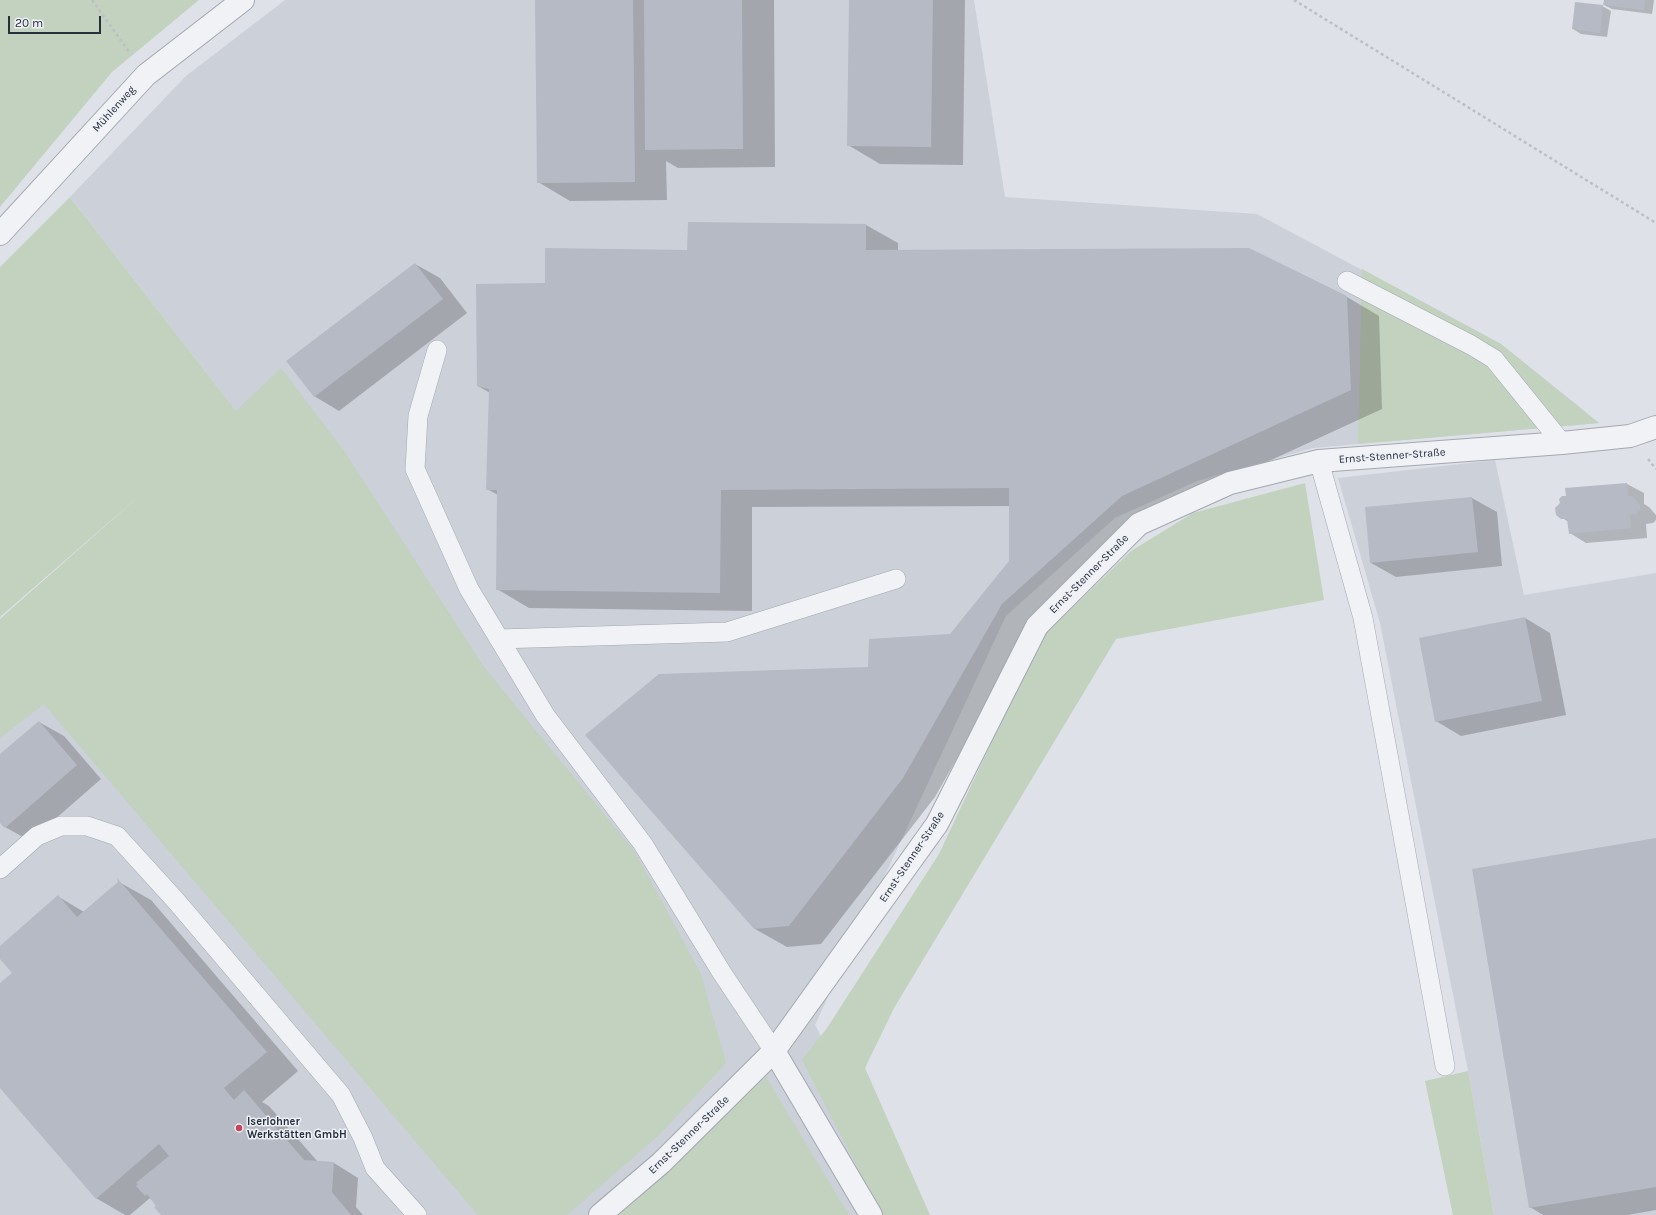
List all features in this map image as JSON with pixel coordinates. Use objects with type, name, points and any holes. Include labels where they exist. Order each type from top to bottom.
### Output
[{"type":"street","name":"Mühlenweg","points":[[0,234],[146,75],[243,0]]},
{"type":"street","name":"Ernst-Stenner-Straße","points":[[600,1215],[661,1164],[774,1051],[937,824],[1037,626],[1139,524],[1230,483],[1320,461],[1562,443],[1630,436],[1656,427]]},
{"type":"street","points":[[774,1051],[871,1215]]},
{"type":"lane","points":[[1347,281],[1471,345],[1494,359],[1562,443]]},
{"type":"lane","points":[[437,350],[418,416],[415,469],[468,589],[545,715],[643,844],[722,973],[774,1051]]},
{"type":"lane","points":[[1320,461],[1363,618],[1445,1066]]},
{"type":"lane","points":[[499,639],[728,632],[896,579]]},
{"type":"lane","points":[[0,868],[37,836],[61,826],[87,826],[117,836],[177,902],[340,1096],[363,1138],[375,1168],[417,1215]]},
{"type":"path","points":[[92,0],[146,75]]},
{"type":"path","points":[[1294,0],[1656,223]]},
{"type":"shaded area","points":[[285,0],[974,0],[1005,197],[1257,214],[1501,344],[1599,423],[1313,448],[1197,481],[1115,518],[1006,616],[815,1025],[917,1215],[0,1215],[0,619],[236,411],[70,197],[186,76]]},
{"type":"shaded area","points":[[1495,460],[1524,595],[1656,573],[1656,1215],[1494,1215],[1468,1071],[1380,623],[1338,478]]},
{"type":"green space","points":[[0,0],[199,0],[112,72],[0,207]]},
{"type":"green space","points":[[70,197],[236,411],[281,368],[345,452],[484,667],[635,852],[701,974],[726,1063],[659,1135],[567,1215],[478,1215],[44,704],[0,738],[0,619],[154,483],[0,617],[0,267]]},
{"type":"green space","points":[[1362,269],[1501,344],[1599,423],[1358,444]]},
{"type":"green space","points":[[1305,483],[1324,600],[1116,639],[894,1008],[865,1068],[930,1215],[882,1215],[802,1060],[827,1028],[939,854],[1040,639],[1131,551],[1193,513]]},
{"type":"green space","points":[[1468,1071],[1494,1215],[1453,1215],[1425,1081]]},
{"type":"green space","points":[[766,1077],[849,1215],[615,1215]]},
{"type":"building","points":[[535,0],[633,0],[635,182],[537,183]]},
{"type":"building","points":[[644,0],[742,0],[743,149],[645,150]]},
{"type":"building","points":[[849,0],[933,0],[931,147],[847,146]]},
{"type":"building","points":[[1604,0],[1645,0],[1644,10],[1603,5]]},
{"type":"building","points":[[1575,2],[1603,5],[1600,33],[1572,29]]},
{"type":"building","points":[[688,222],[866,224],[866,250],[1249,248],[1347,296],[1351,390],[1122,496],[1002,604],[903,778],[789,926],[754,929],[585,735],[659,674],[868,667],[869,639],[950,634],[1009,561],[1009,488],[721,490],[720,593],[496,590],[497,490],[486,490],[489,389],[477,386],[476,284],[545,283],[545,248],[687,250]]},
{"type":"building","points":[[415,263],[443,299],[314,397],[286,361]]},
{"type":"building","points":[[1627,483],[1628,496],[1632,496],[1640,505],[1640,510],[1637,514],[1630,515],[1631,528],[1569,534],[1567,519],[1561,519],[1556,515],[1555,508],[1560,503],[1559,499],[1562,496],[1566,496],[1565,488]]},
{"type":"building","points":[[1472,497],[1478,552],[1370,563],[1365,507]]},
{"type":"building","points":[[1525,617],[1542,701],[1435,722],[1419,638]]},
{"type":"building","points":[[39,721],[77,765],[5,828],[0,823],[0,754]]},
{"type":"building","points":[[1656,838],[1656,1187],[1529,1208],[1472,869]]},
{"type":"building","points":[[117,878],[267,1052],[224,1088],[234,1100],[244,1090],[304,1160],[334,1162],[332,1192],[351,1215],[161,1215],[154,1207],[156,1206],[147,1194],[145,1196],[136,1186],[138,1184],[136,1183],[137,1182],[169,1156],[159,1144],[96,1199],[0,1088],[0,983],[12,973],[0,959],[0,946],[58,895],[77,917],[118,882]]},
{"type":"place","name":"Iserlohner Werkstätten GmbH","points":[[239,1128]]}]
